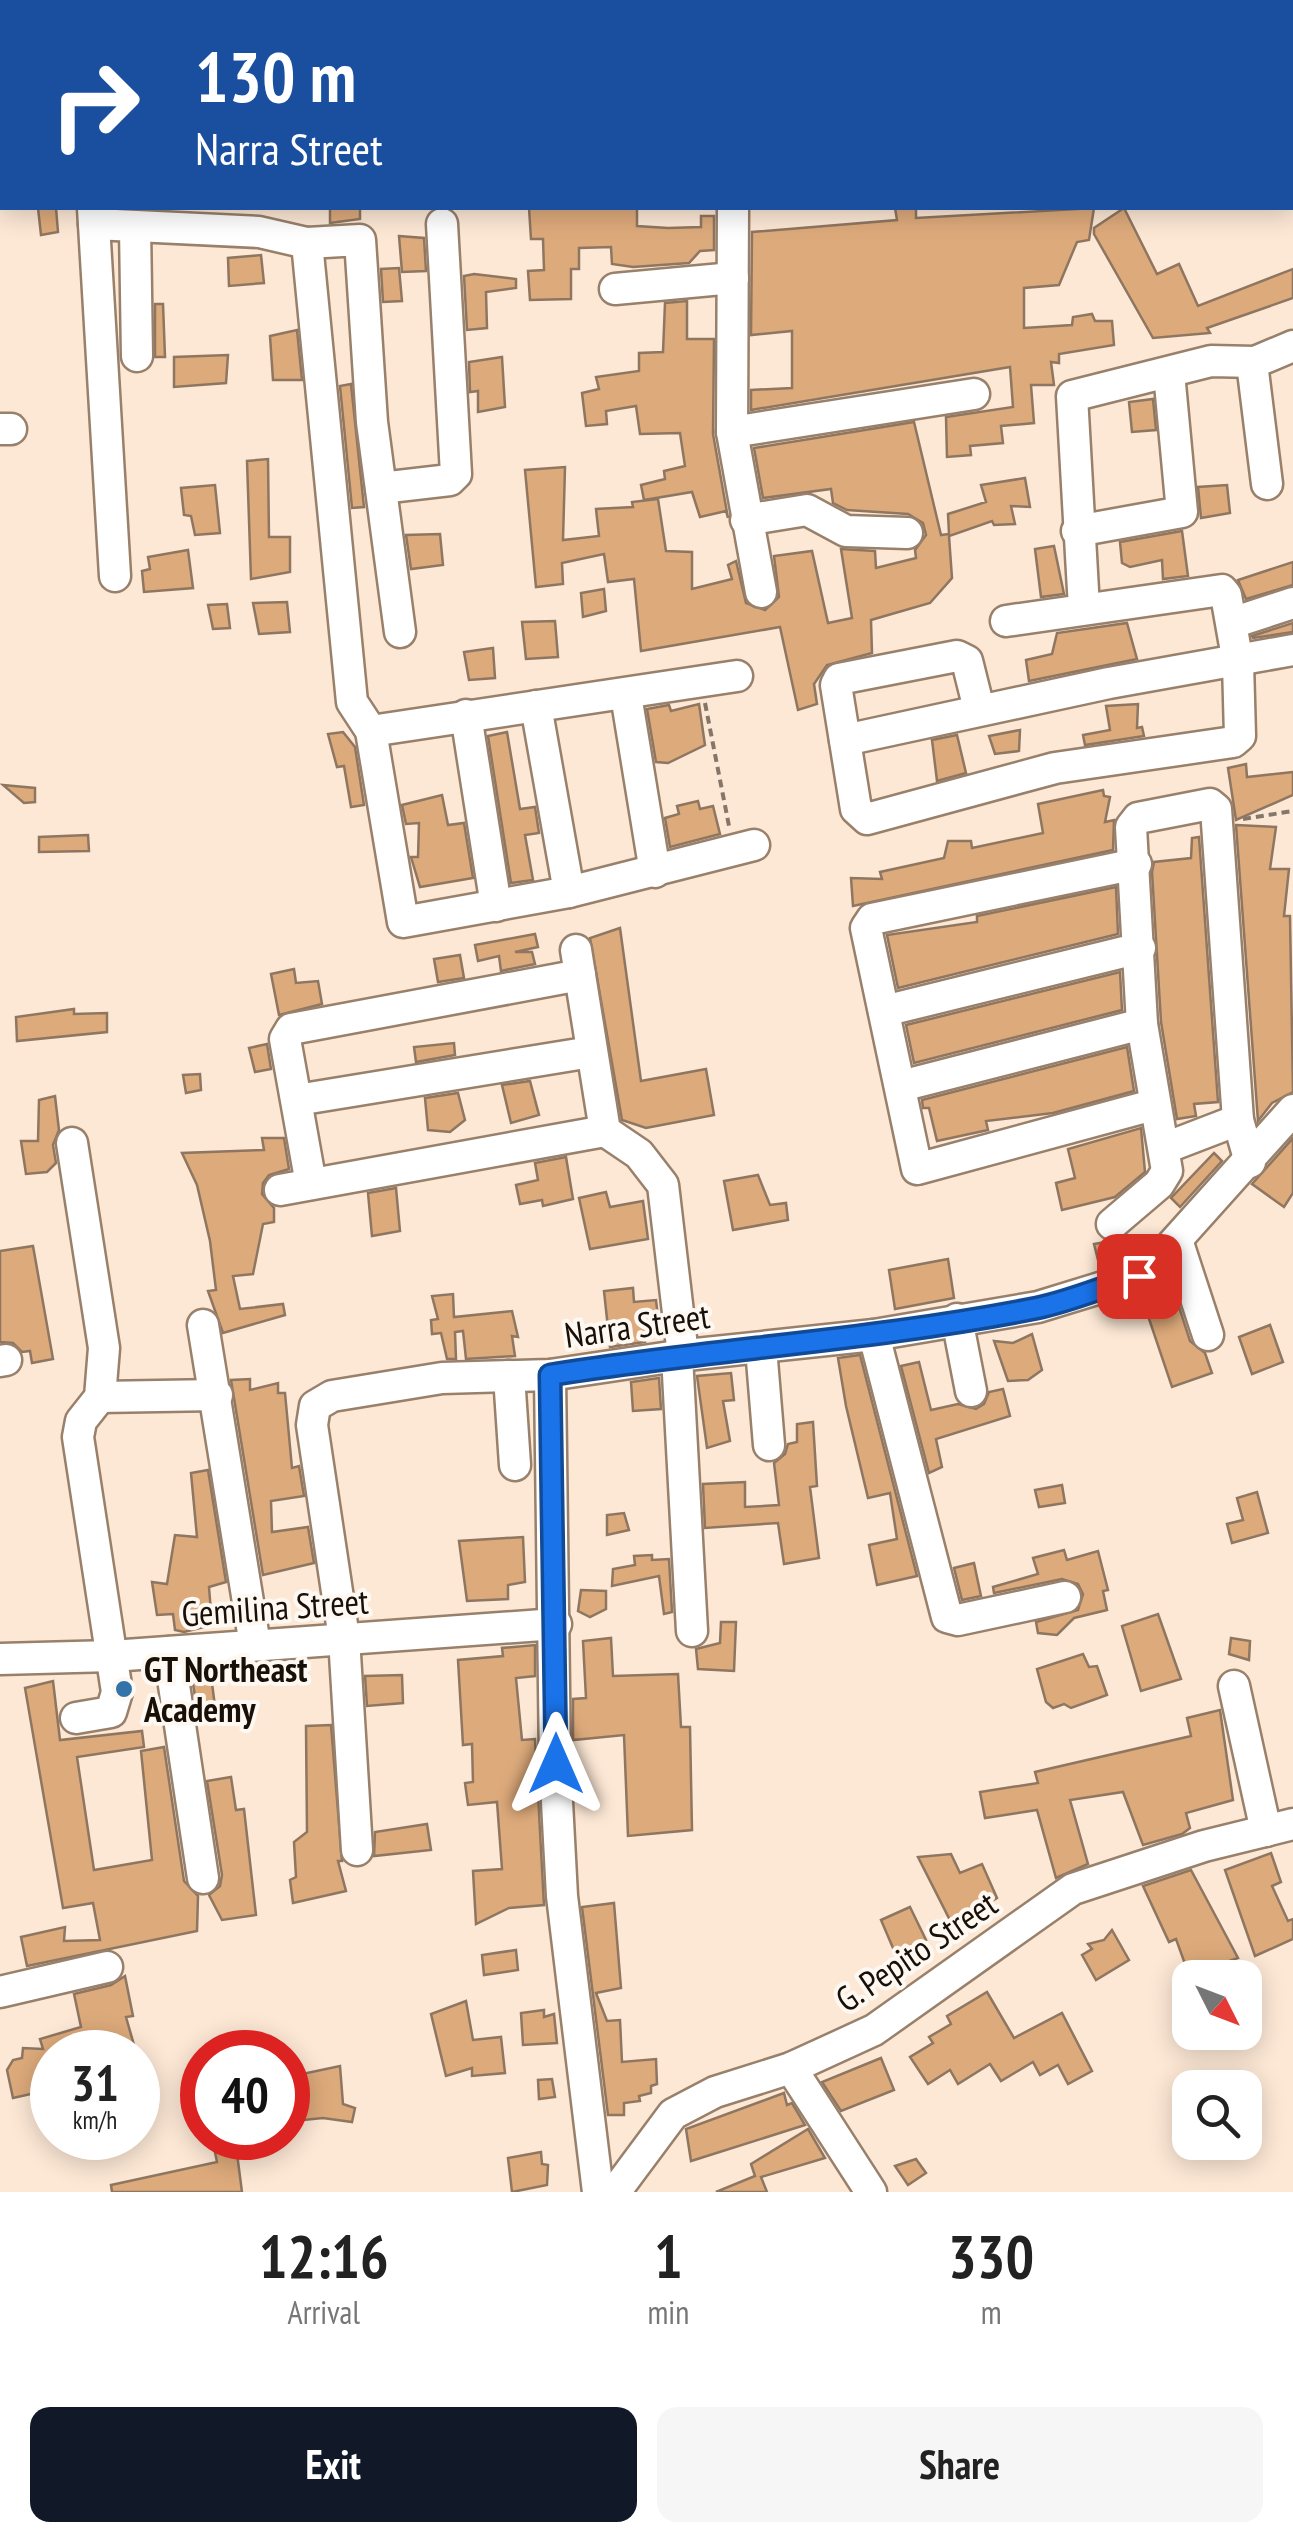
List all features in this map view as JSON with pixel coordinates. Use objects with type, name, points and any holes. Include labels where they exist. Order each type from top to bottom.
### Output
[{"type":"street","points":[[733,210],[732,432],[761,592]]},
{"type":"street","points":[[115,576],[94,216],[135,228],[260,220],[307,243],[360,240],[381,488],[400,632]]},
{"type":"street","points":[[381,488],[450,480],[456,474],[442,224]]},
{"type":"street","points":[[135,228],[137,356]]},
{"type":"street","points":[[307,243],[352,702],[371,731],[402,922],[570,892],[744,848]]},
{"type":"street","points":[[614,288],[733,278]]},
{"type":"street","points":[[1084,608],[1072,396],[1220,359],[1252,363],[1293,346]]},
{"type":"street","points":[[1252,363],[1267,484]]},
{"type":"street","points":[[1077,531],[1182,512],[1169,373]]},
{"type":"street","points":[[732,432],[974,394]]},
{"type":"street","points":[[746,520],[807,510],[846,531],[906,533]]},
{"type":"street","points":[[979,709],[966,661],[957,656],[839,680],[836,685],[856,809],[867,819],[1055,768],[1233,742],[1241,732],[1232,624],[1226,595],[1218,589],[1006,621]]},
{"type":"street","points":[[1232,624],[1293,603]]},
{"type":"street","points":[[845,740],[979,709],[1293,650]]},
{"type":"street","points":[[371,731],[737,676]]},
{"type":"street","points":[[626,695],[655,872]]},
{"type":"street","points":[[536,706],[570,892]]},
{"type":"street","points":[[466,715],[496,906]]},
{"type":"street","points":[[1112,1224],[1158,1184],[1166,1171],[1142,1024],[1131,827],[1138,818],[1210,804],[1216,809],[1238,1120],[1250,1162]]},
{"type":"street","points":[[1136,864],[872,919],[866,928],[902,1086],[913,1164],[920,1171],[1153,1106]]},
{"type":"street","points":[[884,1011],[1140,948]]},
{"type":"street","points":[[311,1184],[285,1039],[295,1026],[578,963],[605,1131]]},
{"type":"street","points":[[902,1086],[1142,1024]]},
{"type":"street","points":[[297,1100],[591,1052]]},
{"type":"street","name":"Narra Street","points":[[598,2192],[562,1896],[550,1375],[874,1334],[1038,1307],[1139,1276],[1250,1162],[1293,1110]]},
{"type":"street","points":[[1165,1148],[1238,1120]]},
{"type":"street","points":[[280,1190],[605,1131],[639,1154],[664,1185],[680,1356],[692,1631]]},
{"type":"street","points":[[72,1143],[104,1348],[100,1397],[81,1421],[78,1437],[116,1704],[102,1716],[76,1718]]},
{"type":"street","points":[[1177,1240],[1208,1334]]},
{"type":"street","points":[[957,1319],[971,1391]]},
{"type":"street","points":[[203,1325],[255,1645]]},
{"type":"street","points":[[874,1334],[947,1618],[958,1620],[1066,1597]]},
{"type":"street","points":[[761,1348],[769,1445]]},
{"type":"street","points":[[356,1850],[344,1638],[312,1425],[315,1406],[332,1396],[442,1378],[550,1375]]},
{"type":"street","points":[[510,1376],[515,1466]]},
{"type":"street","points":[[100,1397],[217,1394]]},
{"type":"street","name":"Gemilina Street","points":[[0,1659],[112,1656],[556,1624]]},
{"type":"street","points":[[169,1652],[203,1878]]},
{"type":"street","points":[[1234,1686],[1280,1828]]},
{"type":"street","name":"G. Pepito Street","points":[[616,2192],[673,2114],[714,2092],[791,2068],[874,2030],[1073,1889],[1130,1868],[1280,1828]]},
{"type":"street","points":[[0,1992],[107,1968]]},
{"type":"street","points":[[791,2068],[871,2192]]},
{"type":"path","points":[[701,682],[744,848]]},
{"type":"path","points":[[1218,824],[1293,810]]},
{"type":"building","points":[[38,210],[56,210],[58,232],[41,235]]},
{"type":"building","points":[[330,210],[360,210],[360,219],[330,223]]},
{"type":"building","points":[[529,210],[637,210],[637,226],[668,228],[701,227],[701,216],[714,216],[714,250],[700,251],[689,263],[633,267],[612,264],[611,247],[579,248],[579,269],[571,269],[571,299],[530,300],[528,271],[544,270],[543,239],[531,239]]},
{"type":"building","points":[[895,210],[916,210],[916,218],[1094,210],[1089,240],[1077,242],[1059,285],[1024,288],[1024,328],[1072,325],[1073,317],[1092,314],[1095,321],[1112,321],[1114,345],[1059,354],[1059,363],[1051,362],[1054,385],[1031,385],[1034,423],[1001,426],[1003,443],[970,446],[971,455],[947,457],[946,417],[1013,407],[1010,367],[751,410],[751,390],[792,388],[792,331],[751,335],[752,232],[897,220]]},
{"type":"building","points":[[1125,210],[1157,274],[1179,264],[1198,306],[1293,269],[1293,298],[1207,328],[1210,333],[1153,338],[1094,228]]},
{"type":"building","points":[[399,236],[424,238],[426,271],[402,272]]},
{"type":"building","points":[[261,255],[264,283],[229,286],[228,258]]},
{"type":"building","points":[[399,268],[402,301],[383,302],[381,269]]},
{"type":"building","points":[[464,276],[516,279],[516,288],[486,292],[487,328],[467,330]]},
{"type":"building","points":[[687,301],[687,339],[714,339],[713,434],[728,518],[726,511],[700,517],[692,492],[644,500],[641,485],[665,479],[664,471],[685,466],[680,433],[640,434],[636,406],[606,411],[607,424],[586,426],[582,393],[599,389],[596,377],[639,371],[639,353],[663,352],[665,303]]},
{"type":"building","points":[[155,304],[163,304],[165,357],[155,357]]},
{"type":"building","points":[[297,330],[302,380],[273,380],[270,336]]},
{"type":"building","points":[[228,355],[226,383],[174,387],[174,357]]},
{"type":"building","points":[[502,357],[505,407],[478,412],[478,391],[470,392],[469,362]]},
{"type":"building","points":[[351,384],[364,507],[352,508],[340,386]]},
{"type":"building","points":[[1153,399],[1156,430],[1132,432],[1129,402]]},
{"type":"building","points":[[914,422],[941,535],[949,534],[948,514],[986,502],[981,485],[1025,478],[1030,507],[1011,506],[1015,524],[994,525],[992,521],[949,536],[952,578],[930,603],[871,620],[872,653],[827,665],[814,684],[817,704],[798,710],[780,627],[641,651],[634,579],[608,582],[604,554],[562,563],[563,584],[536,587],[525,470],[565,467],[563,540],[599,536],[596,509],[633,507],[632,502],[658,499],[666,551],[692,552],[692,589],[732,579],[728,565],[736,561],[746,603],[765,610],[779,597],[774,556],[812,551],[828,623],[852,618],[841,549],[875,551],[876,568],[916,558],[915,550],[926,535],[923,523],[908,514],[847,510],[833,503],[831,489],[763,498],[754,448]]},
{"type":"building","points":[[268,459],[269,537],[290,537],[290,572],[251,579],[247,461]]},
{"type":"building","points":[[215,485],[220,533],[195,535],[191,516],[184,515],[181,488]]},
{"type":"building","points":[[1227,485],[1230,513],[1201,518],[1198,487]]},
{"type":"building","points":[[1182,531],[1188,576],[1163,579],[1162,560],[1130,567],[1122,563],[1120,542]]},
{"type":"building","points":[[440,534],[443,565],[411,569],[406,535]]},
{"type":"building","points":[[1054,546],[1064,594],[1041,597],[1035,549]]},
{"type":"building","points":[[188,550],[193,588],[144,592],[142,571],[150,569],[148,557]]},
{"type":"building","points":[[1293,562],[1293,585],[1246,599],[1238,580]]},
{"type":"building","points":[[604,589],[606,611],[583,617],[581,593]]},
{"type":"building","points":[[287,602],[290,632],[259,634],[253,603]]},
{"type":"building","points":[[227,604],[230,628],[213,629],[208,605]]},
{"type":"building","points":[[555,621],[558,657],[526,659],[522,622]]},
{"type":"building","points":[[1127,623],[1137,659],[1029,681],[1026,660],[1052,654],[1057,633]]},
{"type":"building","points":[[1293,623],[1293,632],[1252,636]]},
{"type":"building","points":[[493,648],[495,678],[469,680],[464,652]]},
{"type":"building","points":[[699,704],[705,745],[668,763],[656,762],[647,709],[669,705],[671,711]]},
{"type":"building","points":[[1138,704],[1137,728],[1142,727],[1144,736],[1085,745],[1083,735],[1110,730],[1106,706]]},
{"type":"building","points":[[1020,730],[1019,751],[995,754],[989,736]]},
{"type":"building","points":[[343,732],[355,747],[364,805],[351,807],[344,766],[337,767],[328,734]]},
{"type":"building","points":[[507,732],[520,809],[535,807],[539,833],[525,835],[533,880],[511,883],[488,736]]},
{"type":"building","points":[[957,735],[966,773],[937,781],[932,740]]},
{"type":"building","points":[[1246,764],[1247,777],[1293,772],[1293,795],[1236,820],[1228,768]]},
{"type":"building","points":[[3,785],[35,788],[35,802],[24,803]]},
{"type":"building","points":[[1103,790],[1104,796],[1110,797],[1105,822],[1114,820],[1113,850],[853,906],[851,878],[882,879],[880,872],[944,858],[948,841],[971,841],[972,848],[1043,833],[1038,804]]},
{"type":"building","points":[[442,795],[448,825],[464,823],[473,878],[420,887],[411,857],[418,857],[419,823],[406,824],[402,805]]},
{"type":"building","points":[[698,801],[700,809],[713,806],[720,834],[670,847],[665,818],[679,814],[677,806]]},
{"type":"building","points":[[1236,825],[1276,827],[1270,869],[1289,869],[1284,916],[1290,916],[1293,1092],[1272,1103],[1258,1121]]},
{"type":"building","points":[[88,835],[89,851],[39,852],[39,837]]},
{"type":"building","points":[[1199,837],[1218,1102],[1194,1104],[1196,1116],[1177,1119],[1161,1022],[1152,872],[1154,862],[1191,858],[1192,838]]},
{"type":"building","points":[[1116,887],[1118,934],[898,988],[887,935],[977,922],[977,916]]},
{"type":"building","points":[[620,928],[641,1081],[706,1069],[714,1115],[646,1128],[622,1120],[590,938]]},
{"type":"building","points":[[535,934],[538,947],[515,952],[532,952],[535,964],[501,971],[499,956],[478,961],[475,945]]},
{"type":"building","points":[[460,955],[464,978],[438,982],[434,959]]},
{"type":"building","points":[[294,969],[296,983],[318,981],[322,1004],[279,1015],[271,974]]},
{"type":"building","points":[[1120,972],[1122,1010],[914,1063],[906,1025]]},
{"type":"building","points":[[74,1009],[74,1014],[107,1013],[107,1032],[17,1041],[16,1017]]},
{"type":"building","points":[[454,1043],[455,1055],[416,1062],[414,1047]]},
{"type":"building","points":[[267,1044],[271,1069],[255,1072],[249,1048]]},
{"type":"building","points":[[1127,1047],[1134,1091],[1053,1113],[986,1121],[988,1130],[937,1141],[929,1108],[923,1108],[922,1100]]},
{"type":"building","points":[[200,1074],[201,1090],[186,1093],[183,1075]]},
{"type":"building","points":[[530,1081],[539,1115],[511,1123],[502,1085]]},
{"type":"building","points":[[458,1093],[465,1120],[450,1132],[428,1130],[425,1098]]},
{"type":"building","points":[[55,1096],[59,1130],[53,1145],[56,1163],[47,1172],[26,1174],[21,1141],[38,1141],[39,1100]]},
{"type":"building","points":[[1141,1128],[1145,1172],[1115,1197],[1062,1210],[1056,1183],[1075,1178],[1068,1149]]},
{"type":"building","points":[[262,1138],[284,1138],[289,1169],[269,1175],[263,1183],[262,1194],[274,1208],[274,1222],[263,1224],[253,1274],[233,1276],[240,1309],[283,1304],[285,1315],[223,1333],[208,1291],[216,1290],[210,1241],[197,1185],[182,1153],[264,1150]]},
{"type":"building","points":[[1293,1138],[1293,1193],[1284,1207],[1252,1184]]},
{"type":"building","points":[[1214,1153],[1222,1161],[1180,1207],[1171,1198]]},
{"type":"building","points":[[566,1157],[573,1199],[543,1206],[542,1200],[520,1204],[516,1185],[538,1180],[535,1163]]},
{"type":"building","points":[[758,1175],[770,1205],[786,1203],[788,1220],[733,1230],[724,1181]]},
{"type":"building","points":[[396,1188],[400,1231],[372,1236],[368,1193]]},
{"type":"building","points":[[606,1192],[610,1207],[643,1201],[648,1239],[590,1249],[579,1198]]},
{"type":"building","points":[[1123,1239],[1129,1260],[1100,1268],[1094,1244]]},
{"type":"building","points":[[33,1246],[53,1359],[32,1363],[30,1351],[22,1352],[13,1343],[0,1342],[0,1251]]},
{"type":"building","points":[[948,1259],[954,1298],[895,1309],[889,1270]]},
{"type":"building","points":[[1170,1279],[1190,1341],[1205,1353],[1212,1373],[1172,1387],[1141,1295]]},
{"type":"building","points":[[633,1288],[634,1302],[656,1300],[660,1334],[644,1336],[645,1342],[610,1347],[604,1291]]},
{"type":"building","points":[[453,1294],[454,1317],[512,1311],[518,1337],[512,1336],[515,1356],[466,1359],[463,1331],[455,1332],[456,1359],[447,1359],[441,1333],[432,1334],[431,1320],[438,1319],[432,1296]]},
{"type":"building","points":[[1270,1325],[1283,1362],[1252,1374],[1239,1337]]},
{"type":"building","points":[[1032,1334],[1042,1370],[1028,1380],[1008,1381],[994,1341],[1013,1343]]},
{"type":"building","points":[[860,1355],[917,1576],[877,1585],[869,1545],[897,1539],[890,1493],[868,1498],[846,1406],[838,1358]]},
{"type":"building","points":[[919,1362],[931,1410],[958,1404],[976,1409],[984,1404],[989,1392],[1003,1389],[1010,1416],[936,1439],[942,1467],[929,1473],[901,1366]]},
{"type":"building","points":[[731,1373],[734,1400],[723,1401],[730,1441],[707,1448],[697,1376]]},
{"type":"building","points":[[659,1378],[661,1409],[633,1411],[631,1382]]},
{"type":"building","points":[[250,1379],[250,1390],[278,1383],[278,1393],[285,1393],[292,1468],[299,1466],[304,1496],[271,1501],[272,1532],[308,1527],[314,1563],[263,1575],[231,1380]]},
{"type":"building","points":[[813,1422],[817,1486],[810,1487],[819,1558],[784,1564],[778,1523],[705,1528],[703,1484],[745,1482],[745,1507],[779,1505],[774,1463],[785,1454],[788,1444],[797,1442],[797,1424]]},
{"type":"building","points":[[208,1470],[226,1582],[209,1587],[212,1625],[184,1632],[175,1630],[173,1614],[157,1615],[152,1582],[167,1584],[175,1535],[197,1537],[191,1473]]},
{"type":"building","points":[[1062,1485],[1065,1503],[1039,1507],[1035,1490]]},
{"type":"building","points":[[1257,1492],[1268,1533],[1232,1543],[1227,1524],[1243,1520],[1237,1498]]},
{"type":"building","points":[[624,1513],[629,1530],[607,1535],[607,1515]]},
{"type":"building","points":[[523,1537],[525,1582],[508,1585],[508,1599],[467,1601],[459,1541]]},
{"type":"building","points":[[1064,1550],[1067,1560],[1098,1551],[1108,1590],[1103,1591],[1107,1610],[1074,1618],[1057,1635],[1038,1633],[1036,1622],[1078,1610],[1083,1594],[1078,1584],[1062,1579],[994,1593],[993,1587],[1038,1574],[1033,1558]]},
{"type":"building","points":[[652,1555],[652,1560],[669,1559],[672,1612],[664,1614],[659,1576],[612,1586],[613,1569],[635,1565],[634,1556]]},
{"type":"building","points":[[974,1563],[981,1596],[962,1600],[954,1568]]},
{"type":"building","points":[[581,1590],[606,1591],[606,1609],[590,1617],[578,1611]]},
{"type":"building","points":[[1158,1614],[1181,1679],[1141,1691],[1122,1626]]},
{"type":"building","points":[[721,1622],[736,1622],[734,1671],[698,1669],[696,1649],[720,1643]]},
{"type":"building","points":[[611,1638],[613,1676],[678,1674],[681,1727],[690,1727],[692,1830],[628,1836],[624,1735],[573,1740],[573,1699],[586,1698],[583,1641]]},
{"type":"building","points":[[1231,1638],[1250,1641],[1249,1660],[1229,1654]]},
{"type":"building","points":[[535,1645],[535,1676],[516,1678],[522,1740],[535,1739],[544,1905],[509,1908],[476,1924],[473,1871],[502,1869],[497,1802],[468,1805],[465,1783],[473,1782],[472,1744],[463,1745],[458,1660],[503,1656],[502,1648]]},
{"type":"building","points":[[1083,1654],[1089,1667],[1097,1666],[1107,1695],[1071,1708],[1064,1704],[1053,1708],[1046,1702],[1037,1669]]},
{"type":"building","points":[[210,1668],[216,1714],[198,1716],[191,1671]]},
{"type":"building","points":[[402,1675],[403,1703],[367,1706],[365,1676]]},
{"type":"building","points":[[53,1681],[60,1740],[142,1731],[144,1747],[77,1757],[94,1870],[152,1860],[141,1751],[164,1747],[184,1881],[198,1896],[197,1931],[27,1966],[21,1937],[65,1927],[64,1941],[100,1940],[93,1903],[63,1908],[25,1688]]},
{"type":"building","points":[[1220,1710],[1233,1800],[1186,1813],[1190,1828],[1182,1834],[1143,1845],[1123,1792],[1070,1800],[1088,1864],[1056,1878],[1037,1810],[985,1818],[980,1792],[1038,1783],[1035,1772],[1191,1736],[1187,1718]]},
{"type":"building","points":[[331,1725],[342,1861],[338,1861],[346,1891],[293,1903],[290,1880],[296,1877],[294,1842],[307,1832],[306,1726]]},
{"type":"building","points":[[231,1777],[236,1810],[244,1809],[256,1915],[222,1920],[209,1895],[220,1886],[222,1875],[207,1781]]},
{"type":"building","points":[[427,1824],[431,1850],[374,1856],[375,1832]]},
{"type":"building","points":[[1271,1853],[1281,1882],[1272,1886],[1288,1921],[1293,1919],[1293,1939],[1255,1956],[1225,1870]]},
{"type":"building","points":[[951,1854],[960,1873],[982,1864],[997,1898],[979,1909],[984,1917],[955,1930],[918,1857]]},
{"type":"building","points":[[1191,1870],[1238,1958],[1184,1960],[1176,1939],[1169,1942],[1143,1886]]},
{"type":"building","points":[[614,1903],[621,1988],[596,1993],[607,2021],[620,2020],[622,2062],[656,2059],[657,2084],[651,2086],[651,2093],[639,2096],[640,2101],[624,2103],[624,2115],[608,2115],[582,1907]]},
{"type":"building","points":[[910,1907],[926,1940],[896,1955],[881,1920]]},
{"type":"building","points":[[1112,1930],[1129,1960],[1096,1980],[1082,1955],[1092,1949],[1088,1944],[1104,1940]]},
{"type":"building","points":[[516,1950],[518,1970],[484,1975],[482,1955]]},
{"type":"building","points":[[125,1976],[133,2016],[126,2017],[130,2030],[71,2030],[81,2027],[74,1994],[111,1985]]},
{"type":"building","points":[[987,1992],[1014,2038],[1062,2013],[1092,2071],[1068,2084],[1058,2065],[1040,2075],[1033,2062],[1001,2081],[990,2064],[958,2084],[950,2070],[928,2084],[910,2057],[933,2043],[929,2037],[951,2024],[947,2016]]},
{"type":"building","points":[[466,2001],[473,2040],[501,2037],[505,2073],[472,2076],[472,2068],[446,2076],[431,2014]]},
{"type":"building","points":[[544,2010],[544,2017],[554,2014],[557,2043],[523,2045],[521,2013]]},
{"type":"building","points":[[23,2048],[30,2048],[30,2094],[13,2098],[7,2070],[13,2060],[22,2058]]},
{"type":"building","points":[[881,2058],[894,2090],[841,2111],[822,2082]]},
{"type":"building","points":[[340,2066],[343,2104],[355,2108],[352,2122],[310,2119],[310,2072]]},
{"type":"building","points":[[552,2079],[555,2097],[539,2099],[538,2080]]},
{"type":"building","points":[[784,2093],[787,2105],[792,2103],[805,2125],[691,2161],[686,2129]]},
{"type":"building","points":[[808,2129],[825,2158],[761,2177],[767,2192],[716,2192],[755,2176],[751,2164]]},
{"type":"building","points":[[541,2152],[542,2164],[548,2165],[547,2185],[512,2192],[508,2158]]},
{"type":"building","points":[[916,2159],[926,2173],[908,2185],[895,2166]]},
{"type":"building","points":[[238,2160],[242,2192],[112,2192],[111,2185]]},
{"type":"place","name":"GT Northeast Academy","points":[[124,1689]]},
{"type":"route","points":[[556,1764],[550,1375],[676,1356],[874,1334],[1038,1307],[1139,1276]]}]
